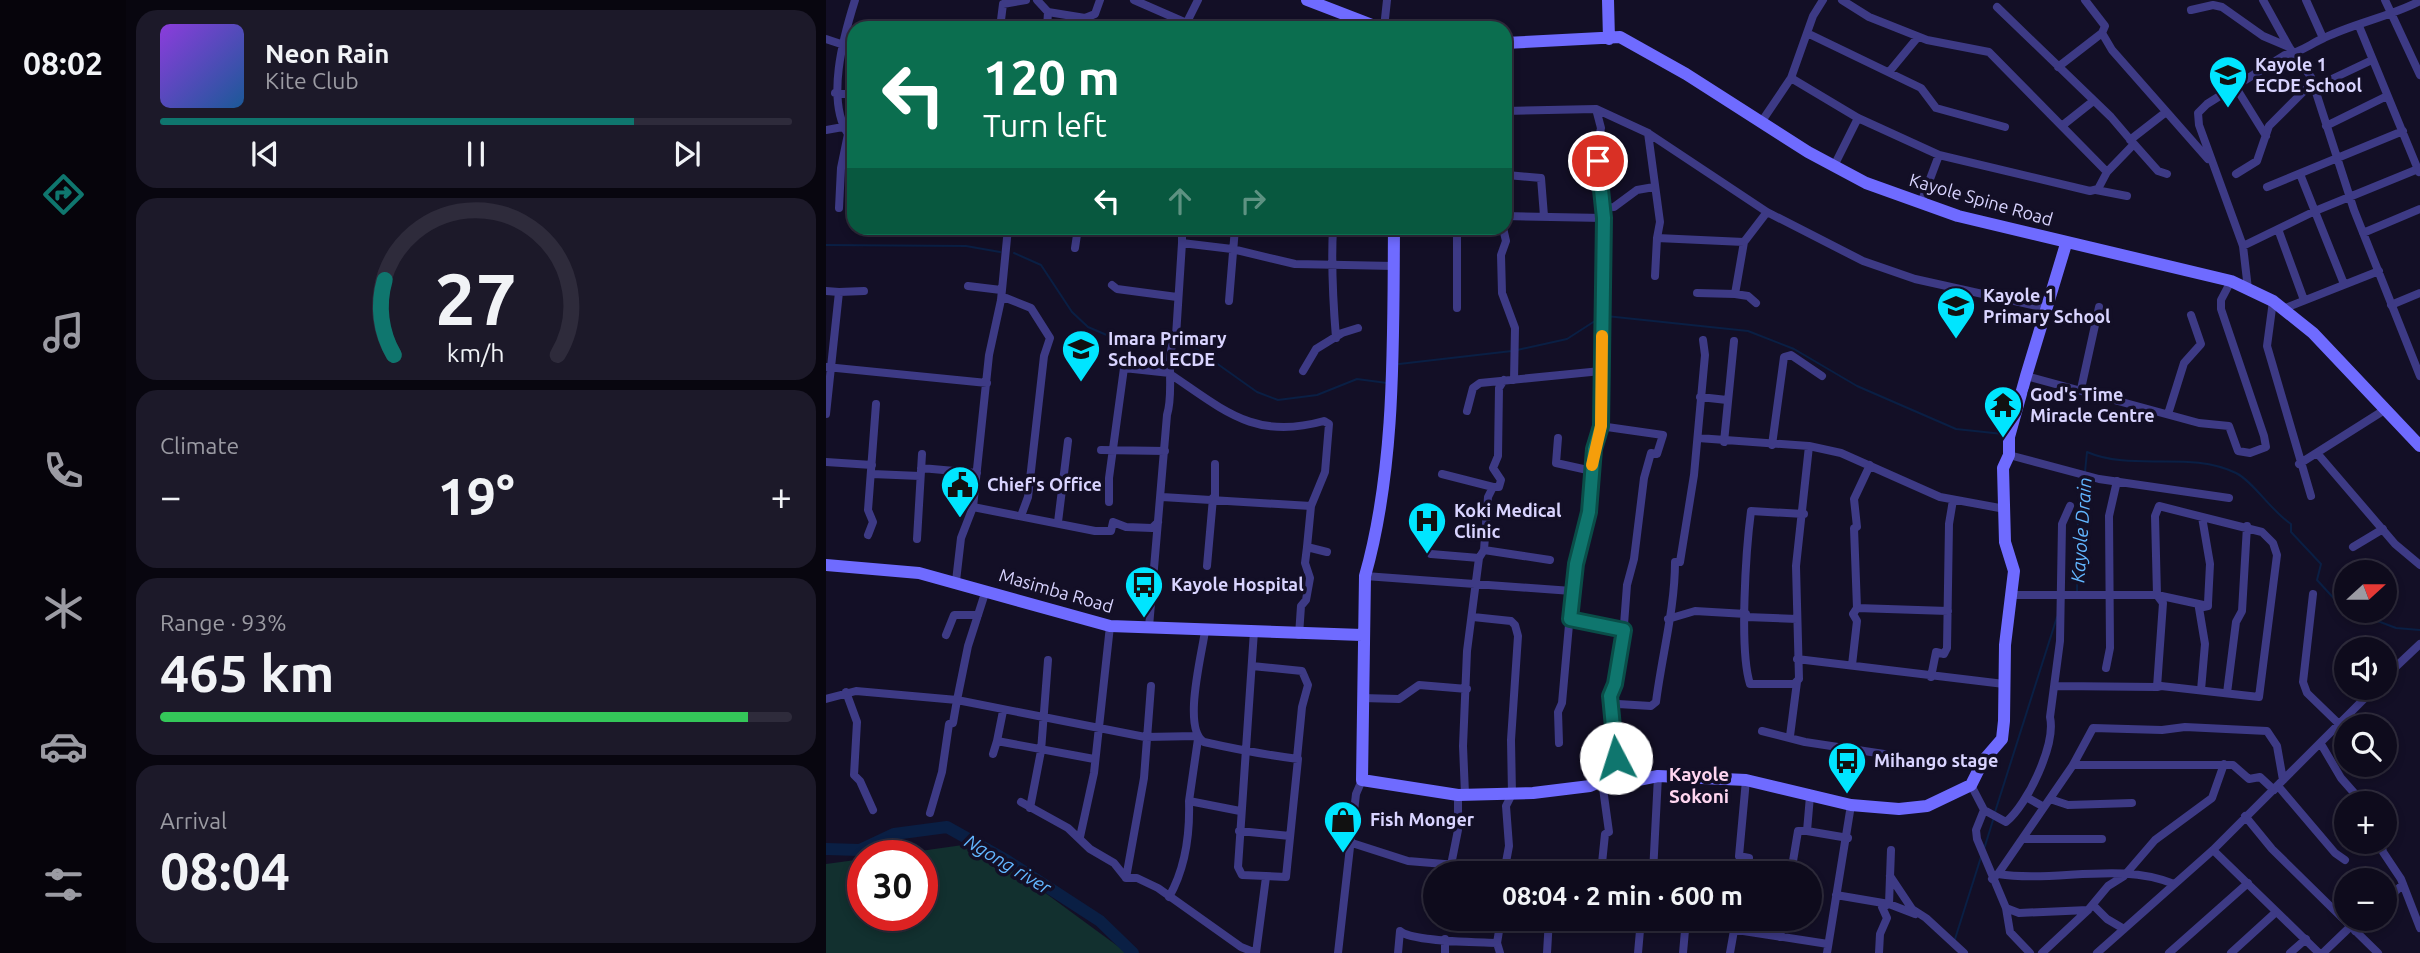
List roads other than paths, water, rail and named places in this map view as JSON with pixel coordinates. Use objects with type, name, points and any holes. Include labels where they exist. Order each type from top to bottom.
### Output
[{"type":"street","points":[[848,21],[855,0]]},
{"type":"street","points":[[1001,21],[1003,4],[1026,0]]},
{"type":"street","points":[[1037,0],[1048,12],[1088,18],[1094,14],[1100,0]]},
{"type":"street","points":[[1133,0],[1184,21]]},
{"type":"street","points":[[1187,21],[1198,0]]},
{"type":"street","points":[[1307,0],[1363,21]]},
{"type":"street","points":[[1383,21],[1387,0]]},
{"type":"street","points":[[1608,0],[1609,38]]},
{"type":"street","points":[[1762,121],[1791,78],[1807,33],[1823,0]]},
{"type":"street","points":[[1842,0],[1869,17],[1918,37],[1989,52],[2107,172]]},
{"type":"street","points":[[2058,67],[2102,33],[2105,26],[2085,0]]},
{"type":"street","points":[[2263,0],[2314,85],[2350,198],[2420,376]]},
{"type":"street","points":[[2306,0],[2323,38]]},
{"type":"street","points":[[2385,0],[2420,75]]},
{"type":"street","points":[[2248,289],[2243,246],[2199,125],[2198,113],[2207,104],[2292,51],[2420,1]]},
{"type":"street","points":[[2191,10],[2213,5],[2222,7],[2263,36],[2292,51]]},
{"type":"street","points":[[1997,7],[2092,102],[2111,117],[2158,171],[2167,174]]},
{"type":"street","points":[[1047,21],[1048,12]]},
{"type":"street","points":[[847,25],[841,44],[835,93],[841,128],[847,133]]},
{"type":"street","points":[[2243,246],[2315,211],[2419,172],[2359,26]]},
{"type":"street","points":[[1807,33],[1921,88],[1936,108],[2005,127]]},
{"type":"street","points":[[2102,33],[2112,50],[2212,163]]},
{"type":"street","name":"Kayole Spine Road","points":[[1512,43],[1620,37],[1866,183],[1958,216],[2066,244],[2231,281],[2278,305],[2313,333],[2420,446]]},
{"type":"street","points":[[1889,72],[1918,37]]},
{"type":"street","points":[[826,39],[841,44]]},
{"type":"street","points":[[2236,174],[2253,165],[2262,156],[2266,136],[2285,108],[2314,85],[2372,60]]},
{"type":"street","points":[[1791,78],[1858,118],[1939,155],[2127,196]]},
{"type":"street","points":[[2235,86],[2266,136]]},
{"type":"street","points":[[835,93],[847,94]]},
{"type":"street","points":[[2326,126],[2387,96]]},
{"type":"street","points":[[2063,125],[2092,102]]},
{"type":"street","points":[[1512,111],[1597,109],[1648,134],[1767,212],[1817,240],[1876,266],[1915,279],[2046,309]]},
{"type":"street","points":[[1559,743],[1558,712],[1562,703],[1572,591],[1589,512],[1594,449],[1601,426],[1604,196],[1596,151],[1601,128],[1597,109]]},
{"type":"street","points":[[2096,190],[2132,142],[2166,112],[2174,119]]},
{"type":"street","points":[[1834,166],[1858,118]]},
{"type":"street","points":[[826,131],[847,127]]},
{"type":"street","points":[[2267,187],[2403,131]]},
{"type":"street","points":[[1648,134],[1660,222],[1655,276]]},
{"type":"street","points":[[839,208],[841,168],[847,145]]},
{"type":"street","points":[[1921,203],[1939,155]]},
{"type":"street","points":[[2300,174],[2344,284]]},
{"type":"street","points":[[1512,175],[1541,178],[1544,216]]},
{"type":"street","points":[[1602,208],[1614,207],[1637,190],[1654,187]]},
{"type":"street","points":[[2363,233],[2420,209]]},
{"type":"street","points":[[1735,294],[1744,242],[1767,212]]},
{"type":"street","points":[[1512,216],[1604,218]]},
{"type":"street","points":[[2278,229],[2304,300]]},
{"type":"street","points":[[956,582],[961,538],[973,507],[978,436],[989,355],[1002,295],[1007,235]]},
{"type":"street","points":[[1075,248],[1076,235]]},
{"type":"street","points":[[1149,627],[1182,235]]},
{"type":"street","points":[[1229,301],[1234,235]]},
{"type":"street","points":[[1333,235],[1332,281],[1336,338]]},
{"type":"street","points":[[1338,953],[1356,794],[1362,780],[1362,635],[1365,576],[1374,545],[1392,399],[1394,235]]},
{"type":"street","points":[[1457,235],[1457,308]]},
{"type":"street","points":[[1505,235],[1506,240],[1501,254],[1502,293],[1515,328],[1517,345],[1513,354],[1514,380]]},
{"type":"street","points":[[1657,238],[1744,242]]},
{"type":"street","points":[[1182,243],[1232,249],[1295,264],[1394,266]]},
{"type":"street","points":[[1362,780],[1462,795],[1512,794],[1590,786],[1602,780],[1618,783],[1658,776],[1746,780],[1851,805],[1915,809],[1944,799],[1971,785],[1983,761],[2002,739],[2005,645],[2014,571],[2005,542],[2003,468],[2009,455],[2009,437],[2026,376],[2066,244]]},
{"type":"street","points":[[2311,496],[2299,464],[2267,346],[2278,305],[2304,300],[2379,271]]},
{"type":"street","points":[[2026,376],[2215,427],[2229,426],[2241,453],[2266,447],[2253,400],[2221,309],[2221,300],[2231,281]]},
{"type":"street","points":[[1112,285],[1117,289],[1177,297]]},
{"type":"street","points":[[968,286],[1002,295],[1031,309],[1050,338],[1044,356],[1028,497],[1021,516]]},
{"type":"street","points":[[826,291],[864,291]]},
{"type":"street","points":[[826,414],[828,367],[836,339],[839,292]]},
{"type":"street","points":[[1697,293],[1748,296],[1756,303]]},
{"type":"street","points":[[2391,305],[2420,293]]},
{"type":"street","points":[[2081,390],[2099,307]]},
{"type":"street","points":[[2168,414],[2184,363],[2201,344],[2191,316]]},
{"type":"street","points":[[1303,371],[1316,349],[1358,328]]},
{"type":"street","points":[[1611,707],[1618,704],[1651,706],[1656,703],[1675,584],[1675,562],[1680,562],[1688,519],[1705,355],[1703,340]]},
{"type":"street","points":[[1724,442],[1734,341]]},
{"type":"street","points":[[2411,351],[2420,347]]},
{"type":"street","points":[[1772,445],[1784,356],[1791,355],[1822,376]]},
{"type":"street","points":[[828,367],[987,383]]},
{"type":"street","points":[[1109,502],[1112,449],[1124,368],[1172,375],[1233,416],[1250,424],[1279,429],[1324,421],[1329,424],[1325,472],[1311,506],[1305,563],[1310,578],[1307,600],[1301,606],[1299,635]]},
{"type":"street","points":[[1467,411],[1475,384],[1601,371]]},
{"type":"street","points":[[1442,474],[1499,487],[1502,480],[1493,468],[1498,456],[1499,388],[1504,380]]},
{"type":"street","points":[[1700,397],[1727,400]]},
{"type":"street","points":[[868,535],[873,522],[868,510],[876,404]]},
{"type":"street","points":[[2299,464],[2386,409]]},
{"type":"street","points":[[1601,426],[1663,435],[1657,454],[1651,453],[1644,478],[1636,548],[1627,585],[1624,630],[1615,684],[1610,696],[1618,783]]},
{"type":"street","points":[[1558,438],[1556,463],[1592,471]]},
{"type":"street","points":[[1698,438],[1724,442],[1809,446],[1854,457],[1940,497],[2005,509]]},
{"type":"street","points":[[1058,522],[1068,441]]},
{"type":"street","points":[[1790,736],[1797,682],[1796,566],[1804,514],[1809,446]]},
{"type":"street","points":[[1101,450],[1165,450]]},
{"type":"street","points":[[2317,453],[2383,529],[2420,565]]},
{"type":"street","points":[[917,539],[922,454]]},
{"type":"street","points":[[2009,455],[2052,468],[2117,481],[2229,498]]},
{"type":"street","points":[[826,462],[872,469],[977,473]]},
{"type":"street","points":[[1207,566],[1215,464]]},
{"type":"street","points":[[1852,665],[1857,621],[1853,614],[1857,608],[1854,528],[1857,527],[1854,499],[1870,465]]},
{"type":"street","points":[[2106,668],[2110,648],[2110,594],[2107,593],[2110,566],[2109,516],[2117,481]]},
{"type":"street","points":[[1452,861],[1462,795],[1466,689],[1473,617],[1486,506],[1493,487]]},
{"type":"street","points":[[1161,497],[1214,498],[1311,506]]},
{"type":"street","points":[[1931,677],[1936,652],[1944,654],[1947,648],[1953,500]]},
{"type":"street","points":[[1971,785],[1984,810],[2006,822],[2026,796],[2046,760],[2056,686],[2062,524],[2070,506]]},
{"type":"street","points":[[2056,686],[2157,687],[2259,697],[2277,555],[2273,543],[2262,532],[2247,526],[2159,506],[2155,516],[2157,596],[2163,603],[2157,687]]},
{"type":"street","points":[[973,507],[1095,531],[1111,531],[1113,522],[1126,527],[1152,528],[1158,522]]},
{"type":"street","points":[[1797,682],[1750,684],[1746,616],[1751,511],[1804,514]]},
{"type":"street","points":[[2202,517],[2210,564],[2208,606]]},
{"type":"street","points":[[2227,693],[2236,622],[2242,611],[2247,526]]},
{"type":"street","points":[[2353,547],[2383,529]]},
{"type":"street","points":[[1307,547],[1327,552]]},
{"type":"street","points":[[1431,554],[1481,554],[1550,560]]},
{"type":"street","name":"Masimba Road","points":[[826,565],[888,568],[956,582],[1073,618],[1110,626],[1299,635],[1362,635]]},
{"type":"street","points":[[1365,576],[1572,591]]},
{"type":"street","points":[[930,813],[942,772],[949,724],[953,723],[986,590]]},
{"type":"street","points":[[2313,594],[2303,682],[2306,693],[2334,719]]},
{"type":"street","points":[[2013,595],[2157,596],[2208,606]]},
{"type":"street","points":[[2202,690],[2205,644],[2199,608],[2208,606]]},
{"type":"street","points":[[1857,608],[1948,611]]},
{"type":"street","points":[[1668,619],[1695,611],[1797,619]]},
{"type":"street","points":[[946,635],[954,615],[978,615]]},
{"type":"street","points":[[1473,617],[1511,621],[1518,636],[1511,740],[1512,794],[1506,806],[1509,846],[1506,861]]},
{"type":"street","points":[[1570,619],[1624,630]]},
{"type":"street","points":[[1080,837],[1094,759],[1110,626]]},
{"type":"street","points":[[1169,897],[1181,876],[1190,824],[1189,801],[1198,738],[1194,703],[1205,631]]},
{"type":"street","points":[[1252,666],[1302,671],[1308,685],[1302,707],[1286,877],[1242,875],[1237,859],[1254,631]]},
{"type":"street","points":[[2397,666],[2420,644]]},
{"type":"street","points":[[1797,659],[2004,684]]},
{"type":"street","points":[[1030,808],[1041,751],[1048,660]]},
{"type":"street","points":[[1362,698],[1399,699],[1419,685],[1466,689]]},
{"type":"street","points":[[1126,878],[1144,778],[1145,737],[1151,686]]},
{"type":"street","points":[[846,692],[857,722],[853,775],[860,781],[873,810]]},
{"type":"street","points":[[826,699],[846,692],[957,700],[1145,737],[1198,738],[1275,758],[1297,758]]},
{"type":"street","points":[[2349,714],[2363,700]]},
{"type":"street","points":[[993,754],[1003,711]]},
{"type":"street","points":[[1995,877],[2073,765],[2093,728],[2250,729],[2267,732],[2277,746],[2278,785]]},
{"type":"street","points":[[2096,953],[2213,850],[2334,730]]},
{"type":"street","points":[[1762,731],[1805,742],[1884,754]]},
{"type":"street","points":[[997,741],[1094,759]]},
{"type":"street","points":[[2321,744],[2353,791]]},
{"type":"street","points":[[2042,953],[2091,908],[2108,886],[2124,876],[2155,840],[2212,798],[2224,764]]},
{"type":"street","points":[[2073,765],[2233,765],[2249,779],[2260,777],[2278,785],[2335,853],[2346,860]]},
{"type":"street","points":[[1654,861],[1658,776]]},
{"type":"street","points":[[1602,780],[1609,832],[1605,834],[1602,861]]},
{"type":"street","points":[[1746,780],[1739,856],[1749,858],[1749,861]]},
{"type":"street","points":[[1807,831],[1810,796]]},
{"type":"street","points":[[2026,796],[2047,803],[2068,805],[2132,803]]},
{"type":"street","points":[[1189,801],[1240,811]]},
{"type":"street","points":[[1021,802],[1030,808],[1037,808],[1080,837],[1090,849],[1114,863],[1126,878],[1143,881],[1204,918],[1240,950],[1256,953],[1266,877]]},
{"type":"street","points":[[1760,931],[1827,949],[1848,838],[1851,805]]},
{"type":"street","points":[[1984,810],[1976,830],[2006,908],[2010,932],[2030,953]]},
{"type":"street","points":[[2245,816],[2272,849],[2334,910]]},
{"type":"street","points":[[1239,831],[1290,836]]},
{"type":"street","points":[[1793,861],[1798,831],[1848,838]]},
{"type":"street","points":[[2022,839],[2102,839]]},
{"type":"street","points":[[1352,844],[1408,861],[1423,862]]},
{"type":"street","points":[[1889,904],[1891,850]]},
{"type":"street","points":[[2213,850],[2321,953],[2350,931]]},
{"type":"street","points":[[2387,854],[2419,924]]},
{"type":"street","points":[[1890,876],[1912,909],[1926,918],[1964,953]]},
{"type":"street","points":[[1995,877],[2026,879],[2124,876],[2157,878],[2174,884]]},
{"type":"street","points":[[2169,953],[2248,883]]},
{"type":"street","points":[[2397,890],[2403,884]]},
{"type":"street","points":[[1836,895],[1889,904],[1926,918]]},
{"type":"street","points":[[1879,953],[1880,934],[1887,918],[1882,907],[1889,904]]},
{"type":"street","points":[[2006,908],[2019,913],[2091,908],[2124,929]]},
{"type":"street","points":[[2231,953],[2276,912]]},
{"type":"street","points":[[1398,953],[1400,931],[1404,935],[1497,943]]},
{"type":"street","points":[[1499,931],[1497,943],[1500,953]]},
{"type":"street","points":[[1547,953],[1548,931]]},
{"type":"street","points":[[1638,953],[1640,931]]},
{"type":"street","points":[[1683,953],[1686,931]]},
{"type":"street","points":[[1730,953],[1733,931]]},
{"type":"street","points":[[1780,937],[1781,931]]},
{"type":"street","points":[[2355,931],[2378,953]]},
{"type":"street","points":[[1445,939],[1445,953]]},
{"type":"street","points":[[2290,953],[2306,939]]},
{"type":"waterway","points":[[826,245],[966,246],[1000,252]]},
{"type":"waterway","points":[[1014,253],[1041,265],[1072,312],[1088,327],[1109,336],[1170,340]]},
{"type":"waterway","name":"Kayole Drain","points":[[1606,316],[1748,331],[1794,349],[1857,386],[1956,429],[2003,434]]},
{"type":"waterway","points":[[1517,350],[1567,339],[1598,319]]},
{"type":"waterway","points":[[1176,341],[1188,343],[1257,392],[1278,400],[1317,395],[1357,379],[1387,383]]},
{"type":"waterway","points":[[1399,364],[1512,351]]},
{"type":"waterway","name":"Kayole Drain","points":[[2085,472],[2087,452],[2123,460],[2200,463],[2236,473],[2291,524],[2291,532],[2321,564],[2317,580],[2351,617],[2362,615],[2396,628],[2420,630]]},
{"type":"waterway","name":"Kayole Drain","points":[[2077,592],[2078,523],[2084,477]]},
{"type":"waterway","name":"Kayole Drain","points":[[1995,812],[2057,617]]},
{"type":"waterway","name":"Kayole Drain","points":[[1984,849],[1994,817]]},
{"type":"waterway","name":"Ngong river","points":[[826,849],[860,850],[894,834],[947,827],[1006,860],[1100,921],[1133,953]]},
{"type":"waterway","name":"Kayole Drain","points":[[1955,939],[1981,857]]},
{"type":"place","name":"Kayole 1 ECDE School","points":[[2228,109]]},
{"type":"place","name":"Kayole 1 Primary School","points":[[1956,340]]},
{"type":"place","name":"Imara Primary School ECDE","points":[[1081,383]]},
{"type":"place","name":"God's Time Miracle Centre","points":[[2003,439]]},
{"type":"place","name":"Chief's Office","points":[[960,519]]},
{"type":"place","name":"Koki Medical Clinic","points":[[1427,555]]},
{"type":"place","name":"Kayole Hospital","points":[[1144,619]]},
{"type":"place","name":"Mihango stage","points":[[1847,795]]},
{"type":"place","name":"Fish Monger","points":[[1343,854]]},
{"type":"district","name":"Kayole Sokoni","points":[[1699,785]]}]
